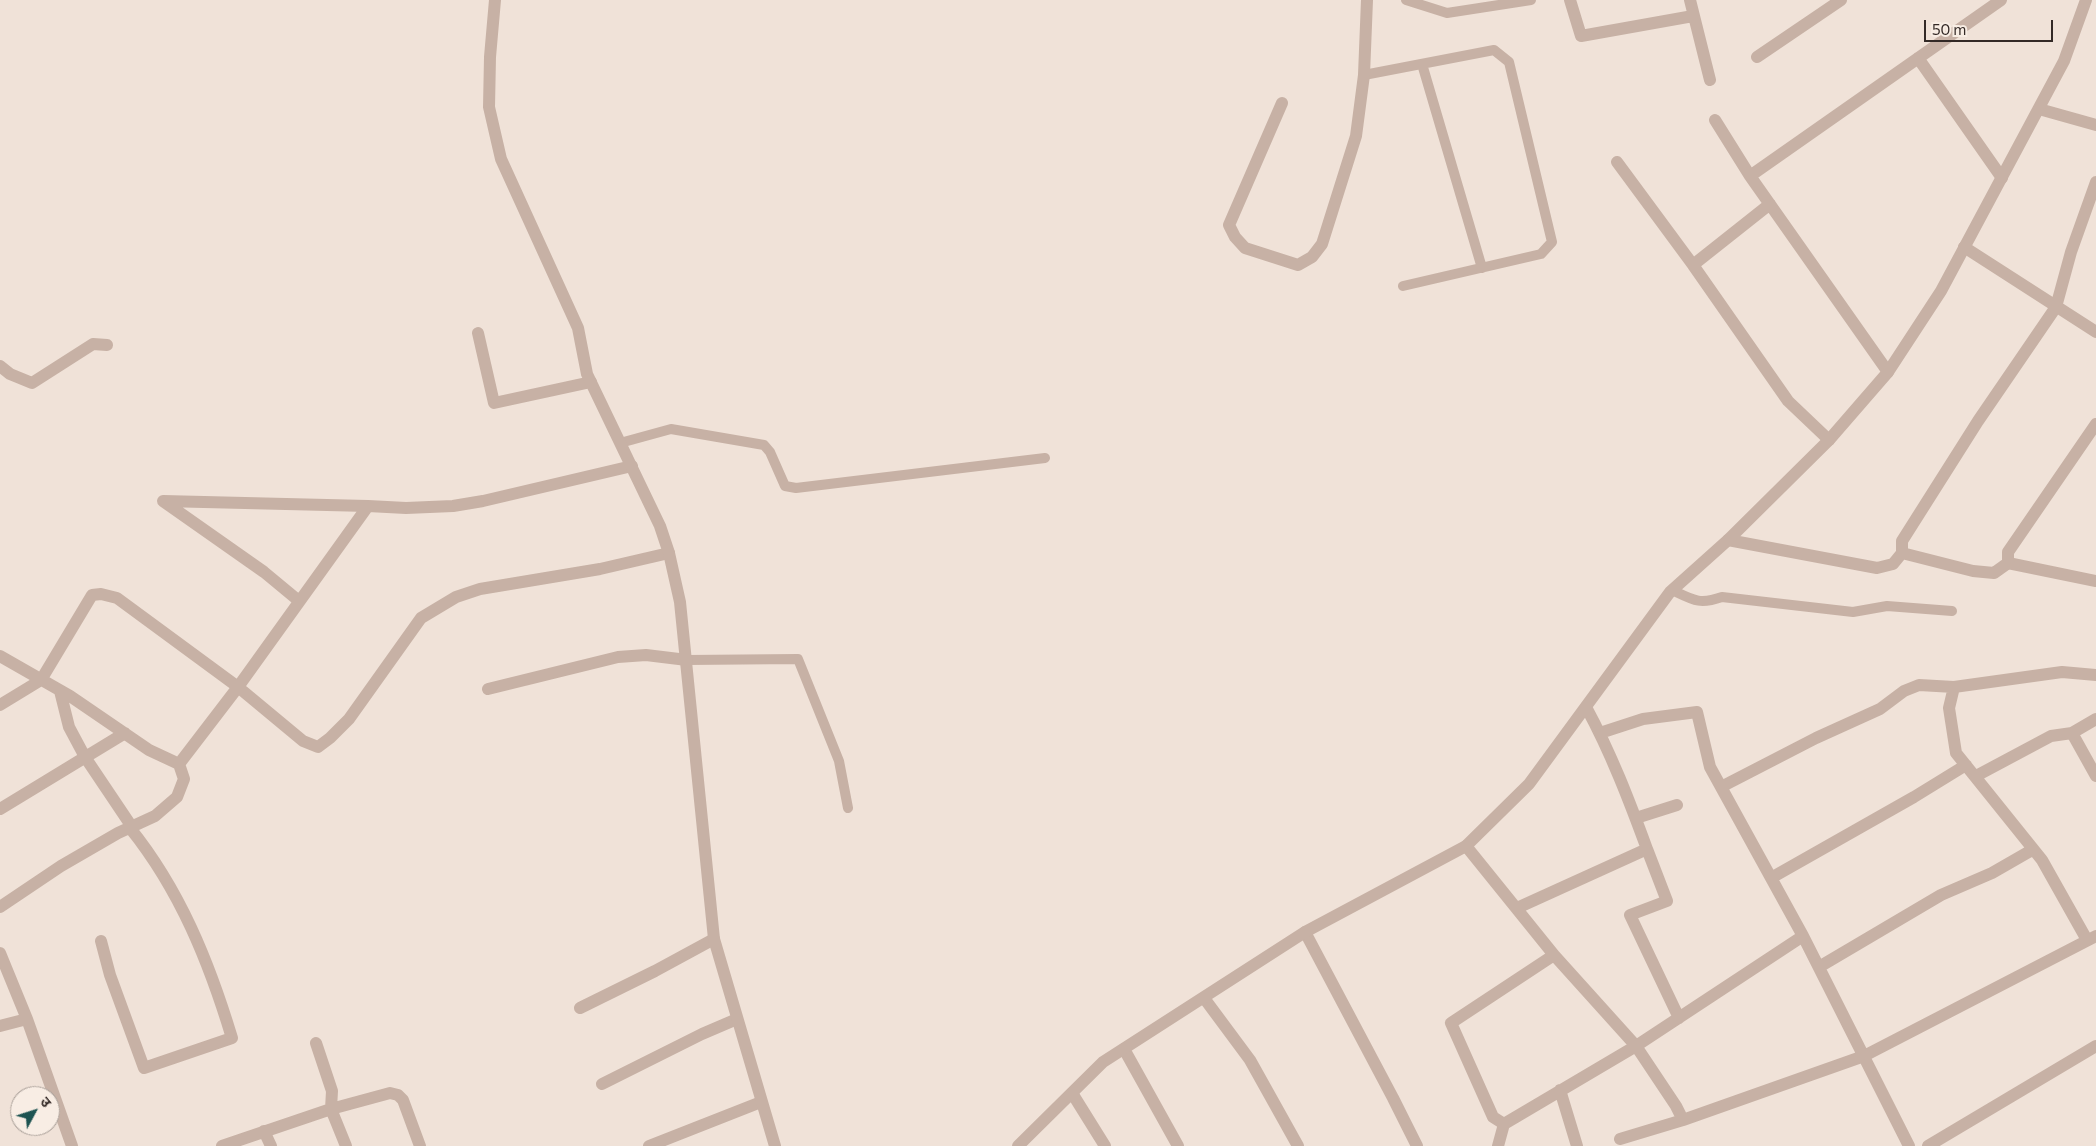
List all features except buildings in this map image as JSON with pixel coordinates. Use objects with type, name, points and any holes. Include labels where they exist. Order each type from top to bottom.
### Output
[{"type":"street","points":[[495,0],[490,57],[489,107],[501,159],[578,328],[587,374],[660,526],[669,553],[680,602],[687,660],[714,939],[775,1146]]},
{"type":"street","points":[[1282,103],[1229,225],[1235,237],[1245,248],[1298,265],[1312,257],[1322,244],[1356,136],[1364,75],[1367,0]]},
{"type":"street","points":[[1570,0],[1580,36],[1693,16]]},
{"type":"street","points":[[1690,0],[1710,80]]},
{"type":"street","points":[[1757,57],[1841,0]]},
{"type":"street","points":[[1750,176],[2000,0]]},
{"type":"street","points":[[1018,1146],[1103,1062],[1305,932],[1466,846],[1529,784],[1672,590],[1728,540],[1829,440],[1888,372],[1941,291],[2002,178],[2064,61],[2086,0]]},
{"type":"street","points":[[1918,58],[2002,178]]},
{"type":"street","points":[[2038,109],[2096,125]]},
{"type":"street","points":[[1715,120],[1750,176],[1888,372]]},
{"type":"street","points":[[1617,162],[1694,265],[1788,401],[1829,440]]},
{"type":"street","points":[[1728,540],[1877,568],[1893,564],[1902,553],[1902,541],[1978,421],[2056,307],[2071,252],[2096,182]]},
{"type":"street","points":[[1694,265],[1770,204]]},
{"type":"street","points":[[1964,248],[2096,332]]},
{"type":"street","points":[[478,333],[494,403],[591,382]]},
{"type":"street","points":[[0,366],[10,374],[32,384],[93,344],[107,345]]},
{"type":"street","points":[[2008,563],[2008,552],[2096,424]]},
{"type":"street","points":[[299,601],[264,572],[163,502],[406,508],[453,506],[483,501],[632,466]]},
{"type":"street","points":[[180,764],[238,687],[368,506]]},
{"type":"street","points":[[0,705],[40,680],[92,595],[101,594],[118,598],[238,687],[303,741],[318,747],[349,719],[421,618],[456,597],[480,589],[600,569],[669,553]]},
{"type":"street","points":[[1902,553],[1973,571],[1994,573],[2008,563],[2096,581]]},
{"type":"street","points":[[488,689],[618,657],[646,655],[687,660]]},
{"type":"street","points":[[0,656],[60,690],[149,750],[180,764]]},
{"type":"street","points":[[1721,787],[1816,738],[1880,709],[1904,691],[1919,685],[1954,687],[2062,672],[2096,675]]},
{"type":"street","points":[[1620,1139],[1683,1120],[1864,1056],[2092,938],[2046,867],[1956,752],[1949,708],[1954,687]]},
{"type":"street","points":[[60,690],[69,727],[85,757],[166,878],[189,920],[208,965],[232,1038],[144,1068],[110,975],[101,941]]},
{"type":"street","points":[[1586,707],[1624,785],[1667,901],[1630,914],[1679,1018]]},
{"type":"street","points":[[1600,733],[1644,720],[1697,712],[1710,767],[1803,936],[1909,1146]]},
{"type":"street","points":[[1976,776],[2051,736],[2072,732],[2096,719]]},
{"type":"street","points":[[2072,732],[2096,776]]},
{"type":"street","points":[[0,809],[125,734]]},
{"type":"street","points":[[0,906],[61,866],[155,816],[177,797],[184,779],[180,764]]},
{"type":"street","points":[[1771,878],[1914,797],[1966,765]]},
{"type":"street","points":[[1636,818],[1676,805]]},
{"type":"street","points":[[1466,846],[1554,955],[1636,1046],[1676,1106],[1683,1120]]},
{"type":"street","points":[[1517,908],[1647,849]]},
{"type":"street","points":[[1819,967],[1940,894],[1992,874],[2032,850]]},
{"type":"street","points":[[1305,932],[1393,1098],[1416,1146]]},
{"type":"street","points":[[1498,1146],[1504,1124],[1636,1046],[1803,936]]},
{"type":"street","points":[[580,1008],[714,939]]},
{"type":"street","points":[[0,953],[27,1019],[72,1146]]},
{"type":"street","points":[[1504,1124],[1493,1117],[1451,1023],[1554,955]]},
{"type":"street","points":[[1204,998],[1250,1060],[1298,1146]]},
{"type":"street","points":[[0,1026],[27,1019]]},
{"type":"street","points":[[602,1084],[702,1034],[737,1019]]},
{"type":"street","points":[[316,1043],[332,1091],[331,1109],[346,1146]]},
{"type":"street","points":[[1928,1146],[2096,1046]]},
{"type":"street","points":[[1124,1049],[1178,1146]]},
{"type":"street","points":[[1560,1090],[1577,1146]]},
{"type":"street","points":[[222,1146],[264,1130],[390,1093],[398,1095],[403,1100],[420,1146]]},
{"type":"street","points":[[1072,1093],[1105,1146]]},
{"type":"street","points":[[649,1146],[761,1102]]},
{"type":"street","points":[[264,1130],[271,1146]]},
{"type":"lane","points":[[1406,0],[1447,13],[1531,0]]},
{"type":"lane","points":[[1364,75],[1494,50],[1509,62],[1552,242],[1541,254],[1402,286]]},
{"type":"lane","points":[[1422,64],[1482,268]]},
{"type":"lane","points":[[620,443],[671,429],[764,445],[770,452],[785,486],[796,488],[1045,458]]},
{"type":"lane","points":[[1672,590],[1697,602],[1708,602],[1722,597],[1853,612],[1887,606],[1952,611]]},
{"type":"lane","points":[[687,660],[798,659],[839,761],[848,808]]}]
